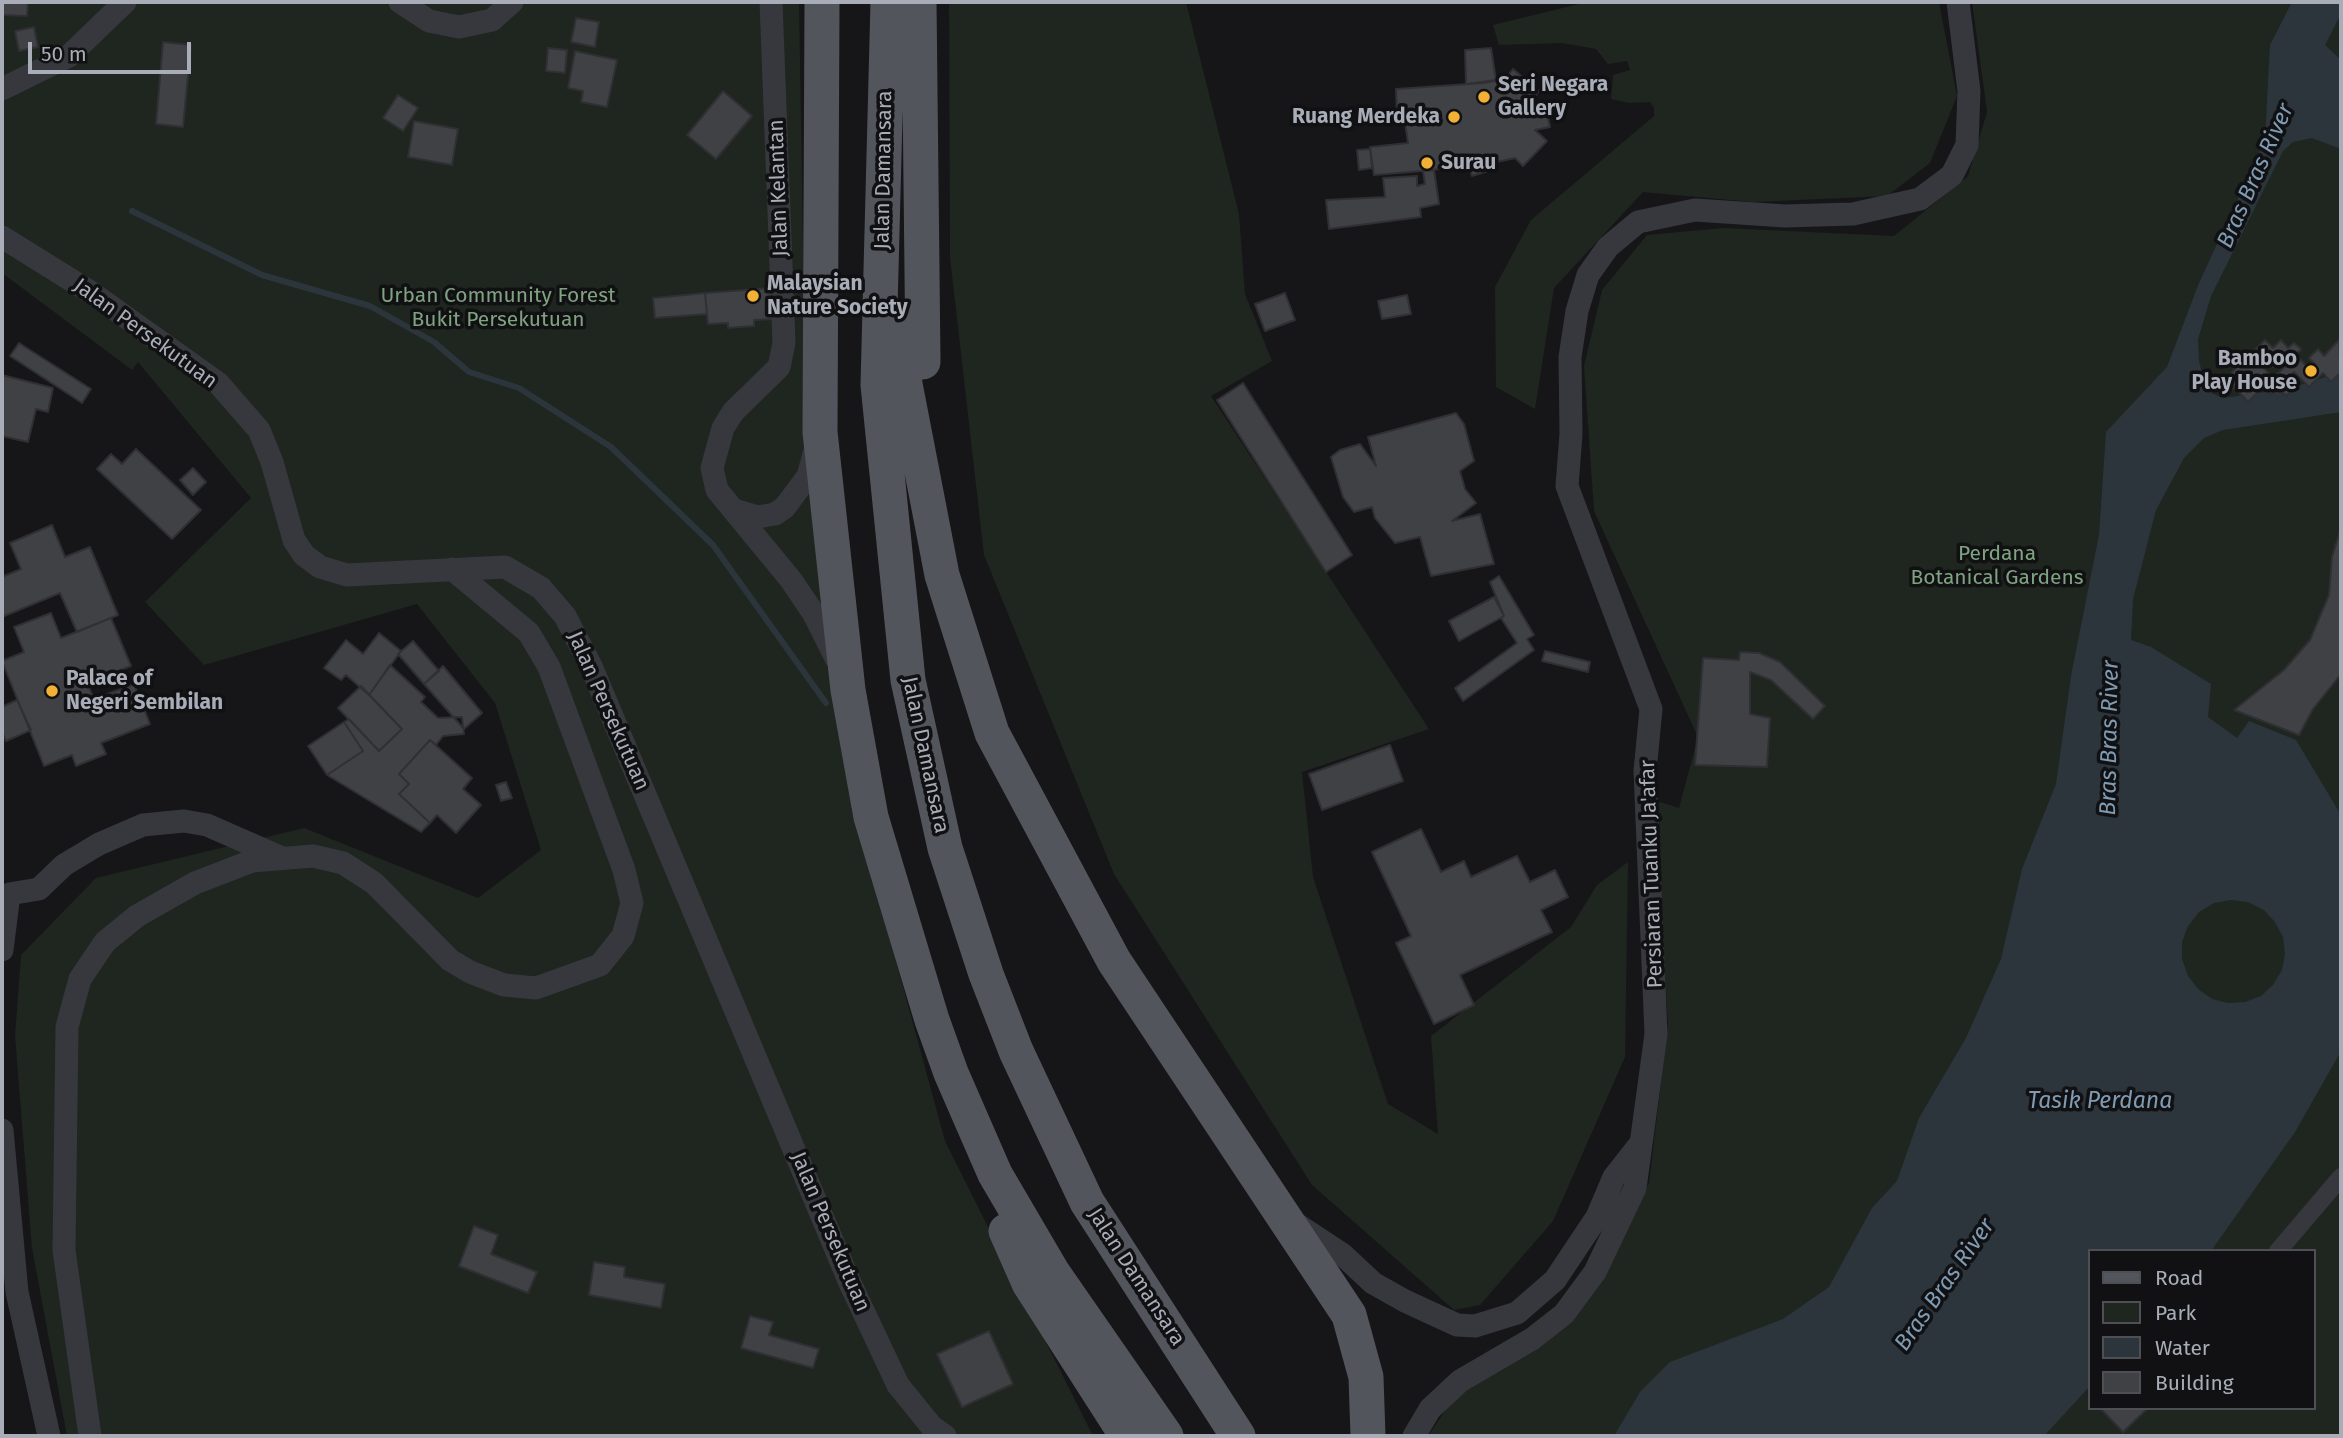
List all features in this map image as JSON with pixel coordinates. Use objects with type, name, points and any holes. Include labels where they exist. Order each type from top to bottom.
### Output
[{"type":"main road","points":[[822,2],[820,432],[848,690],[871,817],[951,1073],[968,1149],[1029,1283],[1127,1436]]},
{"type":"main road","name":"Jalan Damansara","points":[[888,2],[878,385],[908,680],[945,848],[986,974],[1016,1051],[1087,1202],[1238,1436]]},
{"type":"main road","points":[[919,2],[925,491]]},
{"type":"main road","points":[[884,201],[905,384],[942,575],[992,733],[1114,961],[1349,1315],[1366,1377],[1368,1436]]},
{"type":"main road","points":[[951,1073],[995,1174],[1053,1273],[1166,1436]]},
{"type":"street","points":[[2,89],[69,56],[125,2]]},
{"type":"street","points":[[400,2],[429,21],[459,27],[492,20],[512,2]]},
{"type":"street","name":"Jalan Kelantan","points":[[771,2],[784,343],[779,366],[733,412],[714,449],[712,468],[717,491],[791,580],[814,614],[832,647],[848,690]]},
{"type":"street","name":"Persiaran Tuanku Ja'afar","points":[[1414,1436],[1430,1409],[1460,1381],[1532,1339],[1564,1314],[1595,1272],[1617,1228],[1635,1188],[1642,1142],[1656,1034],[1646,771],[1651,709],[1567,486],[1571,434],[1570,357],[1577,311],[1588,275],[1608,247],[1638,222],[1695,210],[1785,216],[1853,214],[1920,199],[1952,174],[1967,145],[1969,91],[1959,5]]},
{"type":"street","name":"Jalan Persekutuan","points":[[2,237],[92,293],[218,383],[258,430],[272,462],[293,540],[304,555],[320,567],[347,575],[505,567],[541,588],[565,616],[591,666],[850,1283],[898,1385],[932,1427],[945,1436]]},
{"type":"street","points":[[734,510],[758,517],[775,514],[785,507],[808,476],[820,432]]},
{"type":"street","points":[[90,1436],[64,1250],[67,1027],[80,979],[105,942],[137,916],[195,883],[252,861],[313,856],[343,863],[374,883],[450,960],[470,972],[504,985],[536,988],[600,965],[624,936],[632,903],[624,870],[549,667],[529,633],[452,569]]},
{"type":"street","points":[[2,950],[9,894],[39,889],[64,865],[99,844],[143,825],[184,821],[207,825],[280,857]]},
{"type":"street","points":[[2,1130],[17,1292],[48,1436]]},
{"type":"street","points":[[1287,1218],[1342,1254],[1373,1283],[1457,1325],[1475,1326],[1517,1313],[1555,1280],[1597,1217],[1614,1177],[1642,1142]]},
{"type":"street","points":[[2280,1249],[2341,1177]]},
{"type":"green space","name":"Urban Community Forest Bukit Persekutuan","points":[[2,2],[799,2],[805,362],[857,818],[945,1141],[1093,1436],[67,1436],[32,1248],[15,1036],[21,955],[96,878],[304,828],[478,898],[541,850],[495,703],[417,604],[204,665],[145,602],[251,498],[138,362],[132,370],[2,273]]},
{"type":"green space","points":[[949,2],[1186,2],[1239,214],[1245,294],[1272,361],[1211,396],[1429,729],[1302,772],[1313,877],[1388,1104],[1438,1134],[1431,1036],[1571,927],[1597,885],[1628,862],[1625,1057],[1553,1221],[1480,1305],[1454,1310],[1312,1185],[1114,874],[984,555],[950,257]]},
{"type":"green space","points":[[1587,2],[1939,2],[1957,96],[1930,163],[1887,196],[1753,202],[1643,192],[1554,288],[1535,409],[1496,387],[1495,287],[1531,220],[1654,116],[1654,108],[1650,102],[1629,103],[1611,99],[1613,75],[1630,70],[1627,61],[1608,64],[1596,49],[1562,43],[1499,45],[1493,25]]},
{"type":"green space","name":"Perdana Botanical Gardens","points":[[1972,2],[2341,2],[2341,1436],[1428,1436],[1453,1399],[1605,1273],[1649,1183],[1668,1024],[1654,800],[1679,808],[1698,737],[1594,511],[1584,366],[1602,290],[1647,235],[1724,228],[1894,236],[1968,176],[1987,112]]},
{"type":"water","name":"Tasik Perdana","points":[[2292,2],[2341,2],[2341,14],[2325,45],[2341,60],[2341,149],[2312,138],[2293,142],[2283,151],[2211,296],[2198,339],[2204,382],[2211,393],[2224,398],[2291,388],[2341,372],[2341,412],[2223,430],[2204,438],[2184,458],[2156,510],[2133,599],[2131,640],[2151,647],[2211,684],[2208,717],[2237,738],[2249,721],[2296,740],[2341,815],[2341,1051],[2295,1132],[2212,1249],[2088,1249],[2088,1388],[2044,1436],[1614,1436],[1640,1392],[1670,1362],[1783,1319],[1829,1287],[1872,1208],[1897,1181],[1919,1118],[1966,1038],[2001,959],[2022,869],[2056,784],[2071,676],[2099,535],[2106,432],[2167,367],[2199,283],[2265,140],[2270,45]],"holes":[[[2231,900],[2248,902],[2264,910],[2283,937],[2285,954],[2282,970],[2273,985],[2261,996],[2245,1002],[2228,1003],[2212,999],[2198,989],[2188,976],[2182,959],[2182,942],[2188,926],[2199,912],[2214,903]]]},
{"type":"building","points":[[2,2],[28,2],[27,16],[2,15]]},
{"type":"building","points":[[576,18],[599,22],[595,47],[571,42]]},
{"type":"building","points":[[34,27],[38,47],[19,51],[15,31]]},
{"type":"building","points":[[163,42],[191,45],[183,127],[156,124]]},
{"type":"building","points":[[548,48],[567,50],[565,73],[546,71]]},
{"type":"building","points":[[1491,48],[1496,80],[1466,84],[1465,50]]},
{"type":"building","points":[[575,51],[617,60],[607,107],[581,102],[583,91],[568,88]]},
{"type":"building","points":[[1513,69],[1539,91],[1529,105],[1545,103],[1550,127],[1535,130],[1547,141],[1523,166],[1515,158],[1492,163],[1494,169],[1472,176],[1468,162],[1434,170],[1374,175],[1370,147],[1408,143],[1404,116],[1397,118],[1396,89],[1483,83],[1505,79]]},
{"type":"building","points":[[723,91],[752,116],[716,159],[687,135]]},
{"type":"building","points":[[398,95],[418,108],[403,131],[383,118]]},
{"type":"building","points":[[414,121],[458,129],[452,165],[408,157]]},
{"type":"building","points":[[1370,149],[1372,168],[1359,170],[1357,150]]},
{"type":"building","points":[[1434,170],[1439,204],[1420,208],[1421,217],[1329,229],[1326,200],[1385,197],[1383,178],[1417,176],[1417,186],[1425,184],[1423,171]]},
{"type":"building","points":[[771,288],[774,319],[754,320],[754,326],[728,328],[728,323],[708,324],[705,293]]},
{"type":"building","points":[[705,293],[707,314],[655,318],[653,298]]},
{"type":"building","points":[[1285,293],[1295,320],[1265,331],[1255,304]]},
{"type":"building","points":[[1407,295],[1411,314],[1382,319],[1378,301]]},
{"type":"building","name":"Bamboo Play House","points":[[2265,340],[2273,348],[2281,340],[2288,348],[2294,343],[2301,349],[2296,355],[2309,369],[2315,364],[2309,358],[2318,349],[2324,356],[2339,340],[2341,378],[2338,375],[2331,382],[2323,373],[2309,387],[2294,372],[2288,379],[2296,387],[2286,396],[2278,388],[2271,395],[2263,387],[2248,402],[2234,387],[2230,392],[2221,383],[2235,369],[2227,361],[2235,353],[2243,361]],"holes":[[[2265,358],[2273,367],[2281,360],[2287,365],[2273,378],[2259,363]]]},
{"type":"building","points":[[19,343],[91,389],[82,403],[10,356]]},
{"type":"building","points":[[2,375],[53,388],[48,412],[36,409],[28,442],[2,436]]},
{"type":"building","points":[[1243,383],[1352,555],[1326,572],[1217,400]]},
{"type":"building","points":[[1456,413],[1464,424],[1474,461],[1460,471],[1465,489],[1476,503],[1452,521],[1480,514],[1494,564],[1431,576],[1420,537],[1395,543],[1375,518],[1372,507],[1354,512],[1343,497],[1331,457],[1340,450],[1360,444],[1376,466],[1368,437]]},
{"type":"building","points":[[136,449],[201,510],[172,539],[97,469],[111,454],[122,464]]},
{"type":"building","points":[[193,468],[206,482],[193,495],[180,480]]},
{"type":"building","points":[[52,525],[65,557],[90,547],[118,615],[77,632],[60,593],[2,617],[2,577],[21,569],[10,543]]},
{"type":"building","points":[[2341,528],[2341,674],[2313,709],[2299,735],[2234,710],[2284,670],[2310,640],[2329,595],[2332,557]]},
{"type":"building","points":[[1499,576],[1534,635],[1527,639],[1534,650],[1463,701],[1455,688],[1517,643],[1501,618],[1504,616],[1490,582]]},
{"type":"building","points":[[1494,597],[1504,616],[1459,641],[1449,621]]},
{"type":"building","name":"Palace of Negeri Sembilan","points":[[51,613],[61,638],[111,618],[131,666],[87,683],[94,699],[134,684],[150,724],[101,743],[106,754],[76,766],[72,755],[44,766],[2,661],[24,652],[14,627]]},
{"type":"building","points":[[379,633],[401,651],[369,695],[346,675],[341,680],[324,668],[346,640],[363,654]]},
{"type":"building","points":[[413,641],[439,671],[424,684],[398,654]]},
{"type":"building","points":[[1545,651],[1590,662],[1588,672],[1542,661]]},
{"type":"building","points":[[1740,652],[1759,653],[1780,662],[1825,706],[1813,719],[1771,680],[1750,672],[1750,714],[1770,718],[1767,767],[1695,765],[1703,658],[1739,660]]},
{"type":"building","points":[[390,665],[425,697],[421,702],[438,718],[462,717],[464,734],[443,736],[436,745],[430,740],[399,774],[409,784],[399,794],[430,823],[421,832],[327,775],[363,751],[344,722],[349,719],[379,751],[402,729],[369,695]]},
{"type":"building","points":[[443,666],[482,713],[464,729],[424,684]]},
{"type":"building","points":[[361,686],[402,729],[379,751],[338,708]]},
{"type":"building","points":[[17,700],[31,730],[6,741],[2,732],[2,707]]},
{"type":"building","points":[[344,722],[363,751],[327,775],[308,746]]},
{"type":"building","points":[[430,740],[472,778],[463,789],[481,805],[456,833],[437,815],[430,823],[399,794],[409,784],[399,774]]},
{"type":"building","points":[[1390,745],[1403,781],[1322,810],[1309,774]]},
{"type":"building","points":[[506,782],[512,798],[501,801],[496,785]]},
{"type":"building","points":[[1421,829],[1441,872],[1464,861],[1471,877],[1517,856],[1530,882],[1555,870],[1568,897],[1541,910],[1552,932],[1460,975],[1474,1005],[1434,1024],[1396,943],[1411,936],[1372,852]]},
{"type":"building","points":[[474,1226],[498,1235],[491,1254],[537,1272],[528,1293],[459,1266]]},
{"type":"building","points":[[594,1262],[625,1267],[624,1277],[665,1284],[661,1308],[589,1295]]},
{"type":"building","points":[[750,1316],[773,1322],[769,1335],[819,1349],[813,1368],[741,1348]]},
{"type":"building","points":[[989,1331],[1013,1384],[962,1407],[937,1354]]},
{"type":"building","points":[[2102,1410],[2146,1410],[2123,1432]]},
{"type":"waterway","points":[[132,211],[262,275],[370,306],[434,342],[469,372],[519,388],[611,447],[713,545],[826,703]]},
{"type":"place","name":"Seri Negara Gallery","points":[[1484,97]]},
{"type":"place","name":"Ruang Merdeka","points":[[1454,117]]},
{"type":"place","name":"Surau","points":[[1427,163]]},
{"type":"place","name":"Malaysian Nature Society","points":[[753,296]]},
{"type":"place","name":"Bamboo Play House","points":[[2311,371]]},
{"type":"place","name":"Palace of Negeri Sembilan","points":[[52,691]]},
{"type":"water label","name":"Bras Bras River","points":[[2256,176]]},
{"type":"water label","name":"Bras Bras River","points":[[2110,738]]},
{"type":"water label","name":"Bras Bras River","points":[[1945,1285]]}]
